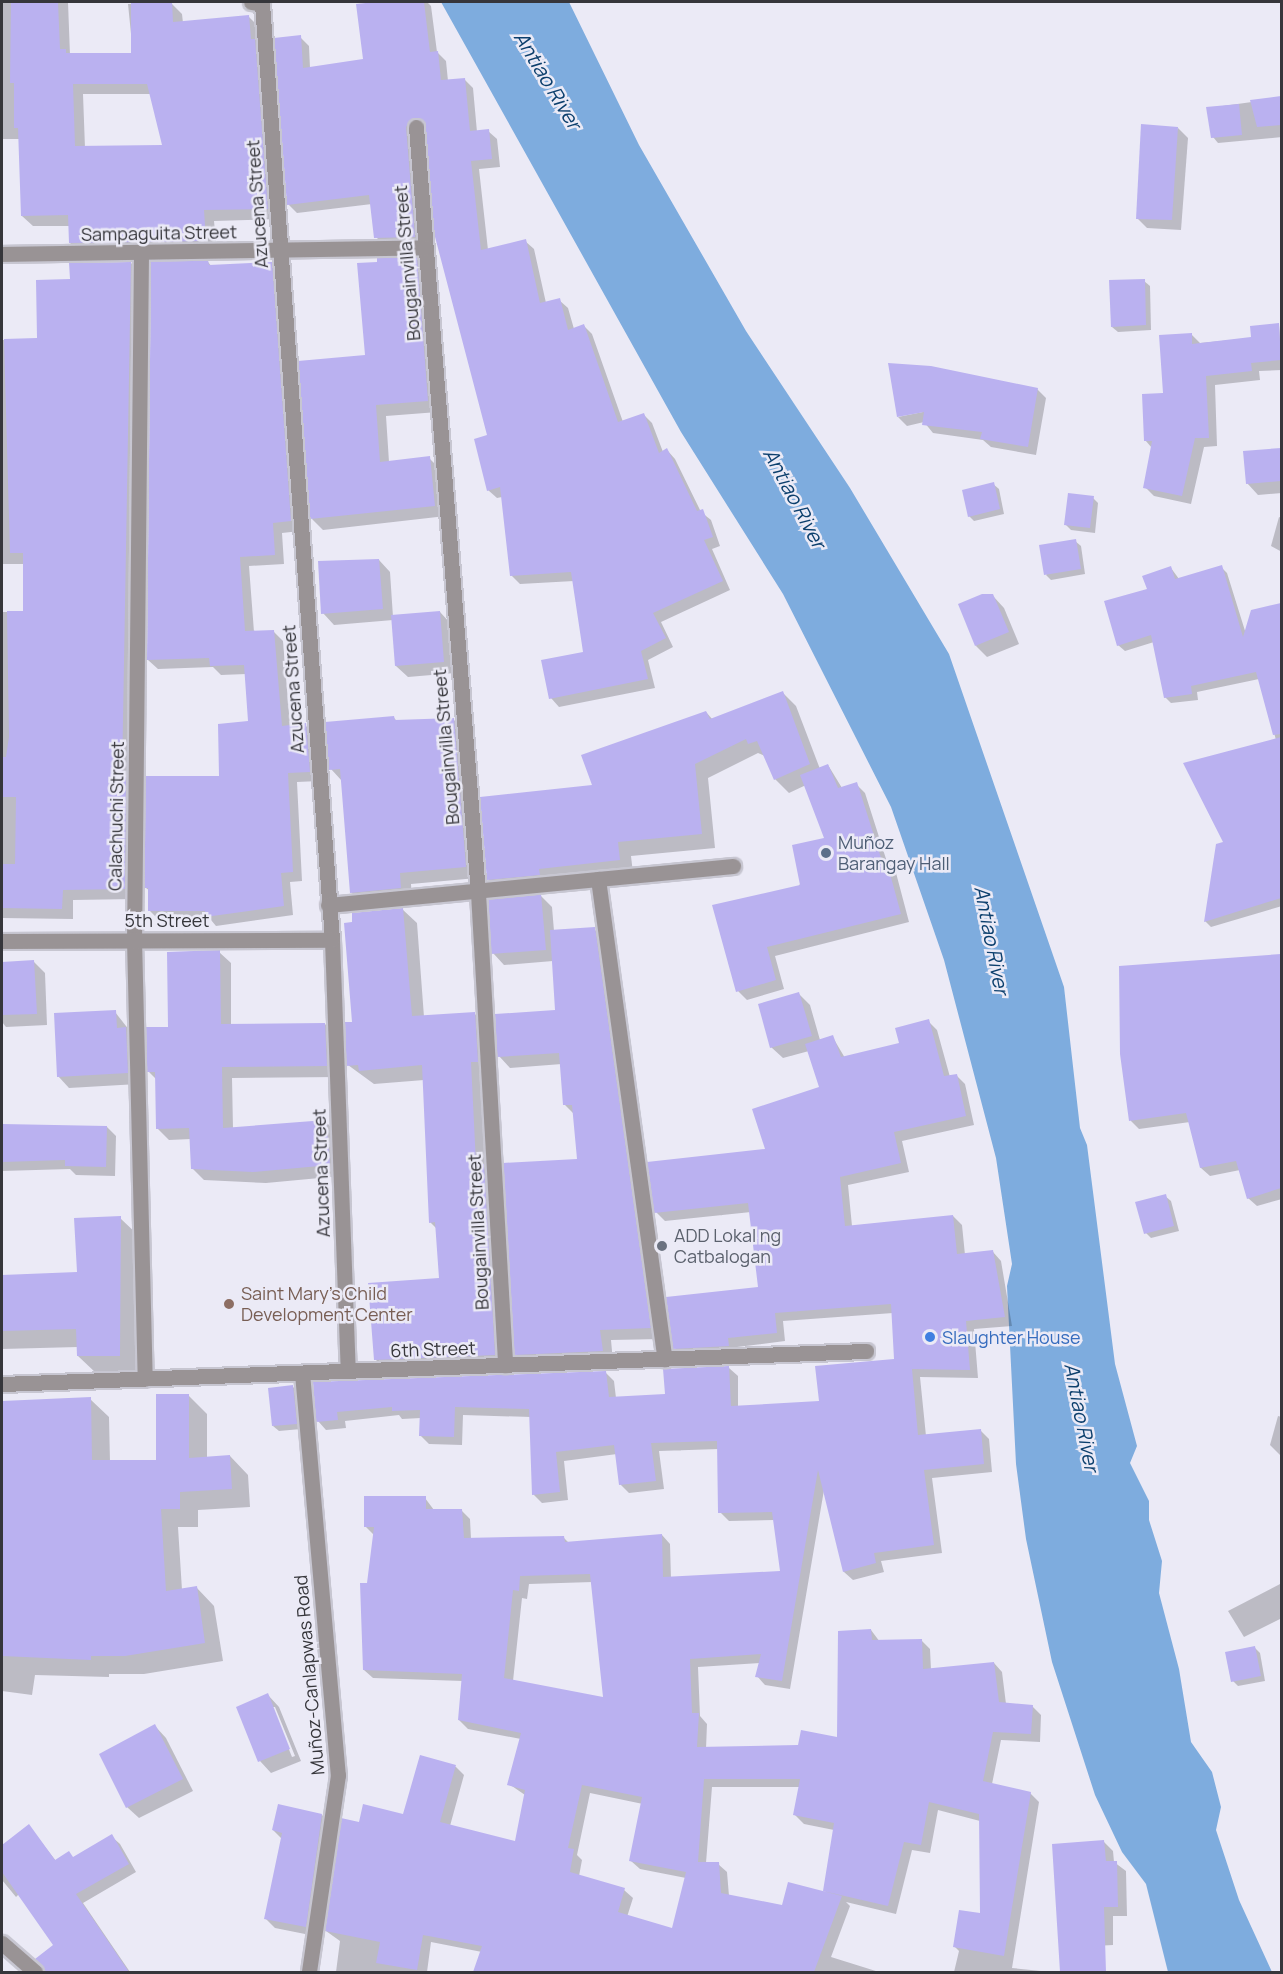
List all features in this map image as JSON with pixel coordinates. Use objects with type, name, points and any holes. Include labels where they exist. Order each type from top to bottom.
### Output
[{"type":"street","name":"Azucena Street","points":[[256,3],[280,250],[332,940],[348,1371]]},
{"type":"street","name":"Bougainvilla Street","points":[[416,127],[478,893],[505,1365]]},
{"type":"street","name":"Sampaguita Street","points":[[2,254],[425,247]]},
{"type":"street","name":"Calachuchi Street","points":[[141,253],[134,939],[145,1379]]},
{"type":"street","points":[[328,905],[478,893],[732,866]]},
{"type":"street","points":[[598,879],[665,1359]]},
{"type":"street","name":"5th Street","points":[[2,941],[332,940]]},
{"type":"street","name":"6th Street","points":[[2,1384],[866,1351]]},
{"type":"street","name":"Muñoz-Canlapwas Road","points":[[302,1373],[338,1775],[309,1972]]},
{"type":"street","points":[[2,1943],[35,1972]]},
{"type":"water","name":"Antiao River","points":[[441,2],[569,2],[639,145],[746,331],[850,488],[949,654],[1064,987],[1080,1128],[1087,1145],[1115,1364],[1137,1446],[1130,1463],[1149,1501],[1149,1520],[1162,1561],[1159,1593],[1179,1669],[1191,1742],[1212,1772],[1221,1807],[1216,1830],[1239,1900],[1272,1972],[1168,1972],[1146,1884],[1122,1852],[1095,1795],[1052,1662],[1026,1539],[1016,1464],[1007,1286],[1012,1264],[996,1158],[944,960],[891,807],[783,594],[681,432]]},
{"type":"building","points":[[11,2],[58,2],[60,49],[66,49],[66,53],[131,53],[131,2],[172,2],[173,22],[249,15],[251,39],[255,39],[268,209],[204,210],[206,241],[69,243],[68,215],[21,216],[18,128],[14,128],[14,83],[10,83]],"holes":[[[73,84],[147,84],[162,145],[75,146]]]},
{"type":"building","points":[[424,2],[430,52],[438,51],[441,80],[465,78],[470,131],[489,129],[492,159],[471,161],[481,250],[526,239],[540,303],[560,298],[568,330],[584,324],[618,422],[644,413],[659,453],[667,448],[697,511],[703,509],[713,537],[704,540],[723,581],[653,613],[666,638],[641,651],[648,679],[549,699],[541,660],[583,652],[571,572],[510,576],[500,487],[487,491],[474,439],[487,435],[434,233],[424,121],[411,119],[406,127],[415,237],[374,238],[369,195],[287,205],[274,38],[301,35],[303,68],[363,59],[356,4]]},
{"type":"building","points":[[1281,96],[1281,125],[1257,127],[1250,100]]},
{"type":"building","points":[[1239,104],[1242,135],[1211,138],[1206,107]]},
{"type":"building","points":[[1141,124],[1178,127],[1172,220],[1136,219]]},
{"type":"building","points":[[417,257],[428,401],[376,405],[380,462],[430,456],[435,506],[310,519],[298,361],[365,355],[357,263],[377,262],[377,258]]},
{"type":"building","points":[[208,260],[209,265],[272,262],[291,521],[273,523],[275,555],[240,557],[245,631],[274,630],[282,726],[306,723],[310,772],[288,773],[293,872],[281,873],[284,906],[205,917],[205,911],[148,911],[148,888],[144,888],[145,776],[219,776],[218,724],[248,721],[244,665],[210,666],[209,658],[147,660],[151,261]]},
{"type":"building","points":[[131,262],[122,776],[126,776],[125,889],[63,890],[62,909],[2,908],[2,864],[15,864],[16,797],[2,797],[2,757],[6,757],[9,737],[7,611],[23,611],[23,553],[10,553],[4,339],[37,338],[36,280],[70,279],[69,263]]},
{"type":"building","points":[[1145,279],[1146,325],[1111,327],[1109,280]]},
{"type":"building","points":[[1279,323],[1281,360],[1251,363],[1252,371],[1206,376],[1209,438],[1195,438],[1182,496],[1143,488],[1152,441],[1144,441],[1142,394],[1163,393],[1159,335],[1192,333],[1192,344],[1251,337],[1250,326]]},
{"type":"building","points":[[888,363],[931,366],[1038,388],[1028,447],[980,439],[982,432],[922,425],[924,412],[897,417]]},
{"type":"building","points":[[1281,448],[1281,481],[1246,484],[1243,451]]},
{"type":"building","points":[[994,482],[1000,509],[968,517],[962,490]]},
{"type":"building","points":[[1068,493],[1094,496],[1090,528],[1064,525]]},
{"type":"building","points":[[1076,539],[1081,569],[1044,575],[1039,545]]},
{"type":"building","points":[[379,559],[383,609],[321,614],[318,561]]},
{"type":"building","points":[[1222,565],[1243,637],[1251,610],[1281,603],[1281,734],[1273,735],[1256,672],[1191,686],[1192,694],[1164,698],[1151,635],[1117,646],[1104,601],[1147,589],[1142,576],[1171,566],[1175,579]]},
{"type":"building","points":[[982,594],[993,594],[1009,632],[975,646],[958,604]]},
{"type":"building","points":[[440,611],[444,662],[395,666],[391,615]]},
{"type":"building","points":[[783,691],[810,764],[774,780],[757,741],[748,744],[746,739],[695,764],[702,834],[618,842],[620,860],[539,869],[540,875],[487,880],[480,797],[592,785],[581,755],[706,711],[710,719]]},
{"type":"building","points":[[394,716],[395,720],[454,718],[466,867],[400,873],[401,888],[350,893],[340,769],[329,770],[325,722]]},
{"type":"building","points":[[1281,737],[1281,898],[1204,922],[1216,844],[1223,842],[1183,763]]},
{"type":"building","points":[[828,764],[838,788],[857,782],[882,861],[886,859],[901,914],[767,947],[776,980],[736,992],[712,905],[800,885],[792,845],[824,838],[800,775]]},
{"type":"building","points":[[541,894],[546,950],[491,954],[488,899]]},
{"type":"building","points":[[403,908],[412,1016],[475,1012],[478,1062],[471,1062],[476,1164],[484,1164],[495,1355],[374,1360],[368,1283],[439,1278],[435,1222],[429,1223],[422,1065],[359,1071],[358,1065],[346,1066],[345,1022],[352,1022],[344,923],[352,922],[352,913]]},
{"type":"building","points":[[595,927],[651,1328],[600,1330],[603,1351],[514,1355],[503,1163],[577,1159],[572,1105],[563,1105],[559,1053],[497,1057],[495,1014],[555,1010],[550,930]]},
{"type":"building","points":[[220,950],[221,1024],[325,1023],[327,1066],[222,1067],[223,1128],[326,1120],[330,1165],[253,1172],[191,1169],[189,1128],[156,1129],[155,1072],[147,1072],[146,1027],[168,1027],[167,952]]},
{"type":"building","points":[[1281,954],[1281,1188],[1247,1199],[1236,1161],[1200,1168],[1186,1113],[1129,1121],[1120,1054],[1119,966]]},
{"type":"building","points":[[34,960],[37,1014],[2,1015],[2,962]]},
{"type":"building","points":[[799,992],[812,1036],[770,1048],[758,1004]]},
{"type":"building","points":[[116,1010],[117,1028],[126,1027],[128,1073],[57,1077],[54,1013]]},
{"type":"building","points":[[929,1019],[944,1076],[957,1074],[966,1116],[894,1132],[901,1163],[840,1177],[845,1226],[953,1215],[957,1254],[993,1250],[1005,1317],[966,1321],[970,1370],[912,1369],[918,1435],[981,1429],[984,1464],[924,1470],[934,1545],[874,1553],[876,1563],[843,1572],[818,1470],[782,1681],[755,1677],[761,1654],[690,1659],[692,1713],[699,1713],[697,1747],[798,1745],[801,1730],[837,1737],[838,1631],[871,1629],[872,1640],[922,1639],[923,1669],[994,1662],[999,1702],[1033,1705],[1031,1734],[993,1732],[983,1781],[1031,1792],[1004,1956],[953,1947],[959,1910],[980,1913],[979,1814],[929,1802],[921,1845],[904,1842],[888,1906],[823,1891],[834,1823],[793,1815],[800,1779],[704,1779],[698,1862],[719,1862],[721,1893],[782,1905],[788,1882],[842,1896],[814,1972],[473,1972],[482,1946],[423,1935],[417,1970],[376,1963],[380,1942],[325,1931],[341,1818],[359,1822],[363,1804],[403,1814],[420,1755],[456,1765],[440,1822],[515,1841],[525,1790],[507,1785],[521,1733],[458,1720],[462,1674],[363,1670],[360,1583],[367,1583],[374,1527],[364,1527],[364,1496],[426,1496],[426,1509],[462,1509],[464,1538],[564,1536],[565,1542],[662,1534],[663,1577],[780,1571],[772,1512],[718,1513],[717,1441],[651,1443],[656,1481],[619,1485],[614,1445],[556,1452],[560,1492],[532,1495],[529,1409],[455,1407],[454,1437],[419,1436],[420,1410],[392,1411],[392,1407],[337,1412],[338,1420],[316,1422],[313,1382],[606,1371],[609,1397],[665,1394],[663,1369],[729,1366],[731,1406],[819,1401],[815,1366],[894,1359],[891,1304],[775,1313],[777,1333],[728,1338],[729,1346],[673,1349],[666,1297],[758,1287],[748,1203],[654,1213],[647,1162],[765,1149],[752,1109],[819,1087],[805,1044],[833,1035],[841,1057],[899,1043],[895,1028]],"holes":[[[590,1574],[603,1697],[504,1678],[513,1590],[519,1591],[520,1576]],[[582,1785],[642,1797],[629,1861],[686,1872],[672,1928],[618,1912],[625,1888],[570,1872],[574,1849],[568,1848]]]},
{"type":"building","points":[[2,1124],[107,1126],[106,1167],[65,1166],[65,1160],[2,1162]]},
{"type":"building","points":[[1166,1194],[1174,1226],[1144,1234],[1135,1202]]},
{"type":"building","points":[[121,1216],[120,1356],[77,1356],[76,1329],[3,1331],[2,1275],[77,1272],[74,1218]]},
{"type":"building","points":[[293,1385],[297,1424],[272,1426],[268,1388]]},
{"type":"building","points":[[156,1394],[189,1394],[189,1458],[230,1455],[232,1489],[180,1492],[180,1509],[161,1509],[166,1591],[197,1586],[205,1643],[125,1656],[91,1656],[91,1660],[2,1656],[2,1401],[91,1397],[92,1460],[156,1460]]},
{"type":"building","points":[[1255,1646],[1261,1676],[1231,1682],[1225,1652]]},
{"type":"building","points":[[268,1693],[290,1749],[258,1762],[236,1707]]},
{"type":"building","points":[[155,1724],[183,1779],[126,1808],[99,1754]]},
{"type":"building","points":[[278,1804],[322,1814],[306,1927],[264,1919],[282,1833],[272,1830]]},
{"type":"building","points":[[29,1824],[55,1860],[69,1851],[73,1857],[112,1834],[129,1864],[76,1894],[129,1972],[45,1972],[35,1959],[53,1945],[2,1872],[2,1845]]},
{"type":"building","points":[[1104,1840],[1106,1861],[1117,1861],[1118,1907],[1104,1907],[1106,1972],[1060,1972],[1052,1844]]},
{"type":"place","name":"Muñoz Barangay Hall","points":[[826,853]]},
{"type":"place","name":"ADD Lokal ng Catbalogan","points":[[662,1246]]},
{"type":"place","name":"Saint Mary's Child Development Center","points":[[229,1304]]},
{"type":"place","name":"Slaughter House","points":[[930,1337]]}]
